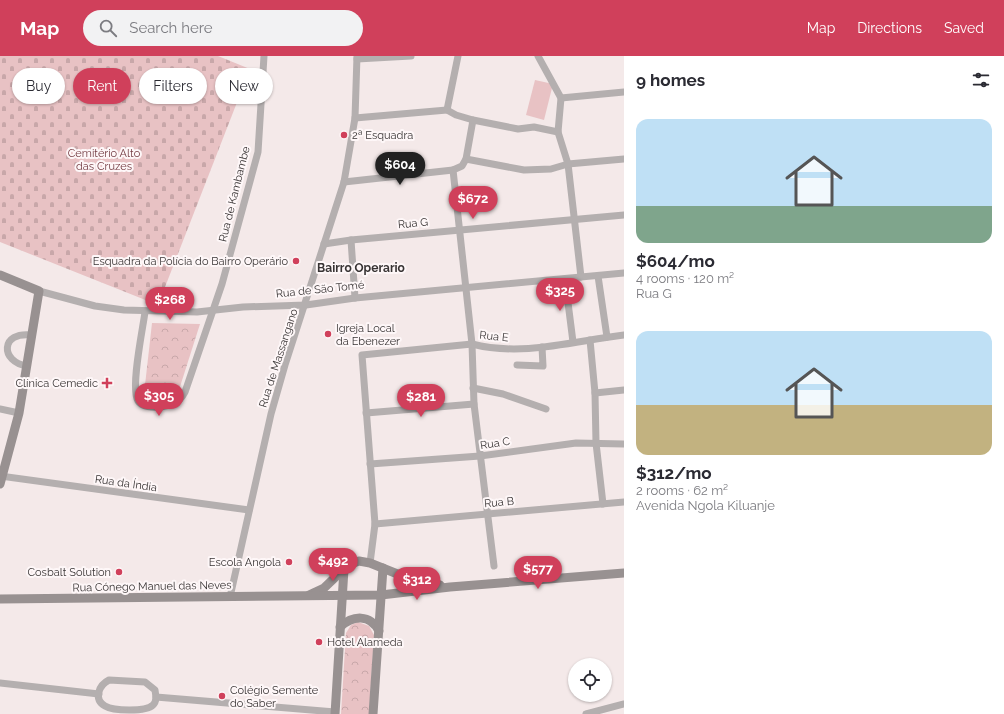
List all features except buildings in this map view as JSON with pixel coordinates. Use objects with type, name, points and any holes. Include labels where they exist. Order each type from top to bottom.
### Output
[{"type":"main road","name":"Rua de São Tomé","points":[[0,275],[39,291]]},
{"type":"main road","points":[[1,479],[18,413],[39,291]]},
{"type":"main road","points":[[303,597],[324,588],[353,562],[364,561],[410,578],[450,587]]},
{"type":"main road","points":[[373,714],[383,568]]},
{"type":"main road","points":[[335,713],[344,569]]},
{"type":"main road","name":"Rua Cónego Manuel das Neves","points":[[0,599],[381,595],[450,587],[624,573]]},
{"type":"main road","points":[[340,627],[354,618],[361,618],[372,621],[379,631]]},
{"type":"street","name":"Rua de Kambambe","points":[[146,312],[136,376],[135,395],[138,402],[143,406],[158,407],[174,405],[181,400],[185,392],[222,284],[258,152],[264,56]]},
{"type":"street","points":[[357,58],[411,56]]},
{"type":"street","points":[[448,110],[458,56]]},
{"type":"street","points":[[538,56],[552,78],[561,98],[558,132],[568,164],[581,277]]},
{"type":"street","name":"Rua de Massangano","points":[[230,597],[271,414],[285,365],[306,305],[344,182],[355,118],[357,58]]},
{"type":"street","points":[[561,98],[624,92]]},
{"type":"street","points":[[355,118],[448,110],[456,115],[473,120],[518,129],[534,127],[558,132]]},
{"type":"street","points":[[344,182],[453,170],[462,166],[466,159],[473,120]]},
{"type":"street","points":[[466,159],[524,170],[551,170],[568,164],[624,159]]},
{"type":"street","points":[[453,170],[472,344],[474,404],[494,566]]},
{"type":"street","name":"Rua G","points":[[324,244],[351,240],[574,221],[624,215]]},
{"type":"street","points":[[351,240],[355,298]]},
{"type":"street","name":"Rua de São Tomé","points":[[39,291],[95,306],[146,312],[212,311],[243,307],[306,305],[355,298],[624,273]]},
{"type":"street","points":[[598,276],[607,337]]},
{"type":"street","points":[[565,279],[573,342]]},
{"type":"street","points":[[27,366],[15,364],[11,361],[6,352],[6,347],[8,342],[15,335],[32,335]]},
{"type":"street","name":"Rua E","points":[[366,412],[362,355],[472,344],[486,348],[506,349],[542,347],[624,335]]},
{"type":"street","points":[[590,340],[595,393],[596,443],[603,504]]},
{"type":"street","points":[[516,365],[543,366],[542,347]]},
{"type":"street","points":[[473,388],[503,394],[546,409]]},
{"type":"street","points":[[595,393],[624,390]]},
{"type":"street","points":[[370,563],[375,524],[366,412],[474,404]]},
{"type":"street","points":[[0,409],[18,413]]},
{"type":"street","name":"Rua C","points":[[370,464],[480,456],[550,446],[596,443],[624,444]]},
{"type":"street","name":"Rua da Índia","points":[[1,479],[249,510]]},
{"type":"street","name":"Rua B","points":[[375,524],[624,502]]},
{"type":"street","points":[[116,680],[145,682],[155,690],[156,698],[152,706],[148,708],[124,712],[107,708],[100,702],[98,694],[99,689],[105,682],[116,680]]},
{"type":"street","points":[[0,683],[98,694]]},
{"type":"street","points":[[156,698],[335,713]]},
{"type":"street","points":[[586,714],[624,704]]},
{"type":"green space","name":"Cemitério Alto das Cruzes","points":[[0,56],[218,56],[248,68],[215,68],[215,104],[236,104],[158,305],[0,242]]},
{"type":"green space","points":[[535,80],[553,84],[544,120],[526,115]]},
{"type":"green space","points":[[152,323],[200,324],[178,393],[160,401],[144,394]]},
{"type":"green space","points":[[358,622],[369,626],[374,635],[369,714],[341,714],[346,633],[351,625]]},
{"type":"place","name":"2ª Esquadra","points":[[344,135]]},
{"type":"place","name":"Esquadra da Polícia do Bairro Operário","points":[[296,261]]},
{"type":"place","name":"Igreja Local da Ebenezer","points":[[328,334]]},
{"type":"place","name":"Clínica Cemedic","points":[[107,383]]},
{"type":"place","name":"Escola Angola","points":[[289,562]]},
{"type":"place","name":"Cosbalt Solution","points":[[119,572]]},
{"type":"place","name":"Hotel Alameda","points":[[319,642]]},
{"type":"place","name":"Colégio Semente do Saber","points":[[222,696]]},
{"type":"district","name":"Bairro Operario","points":[[361,268]]}]
